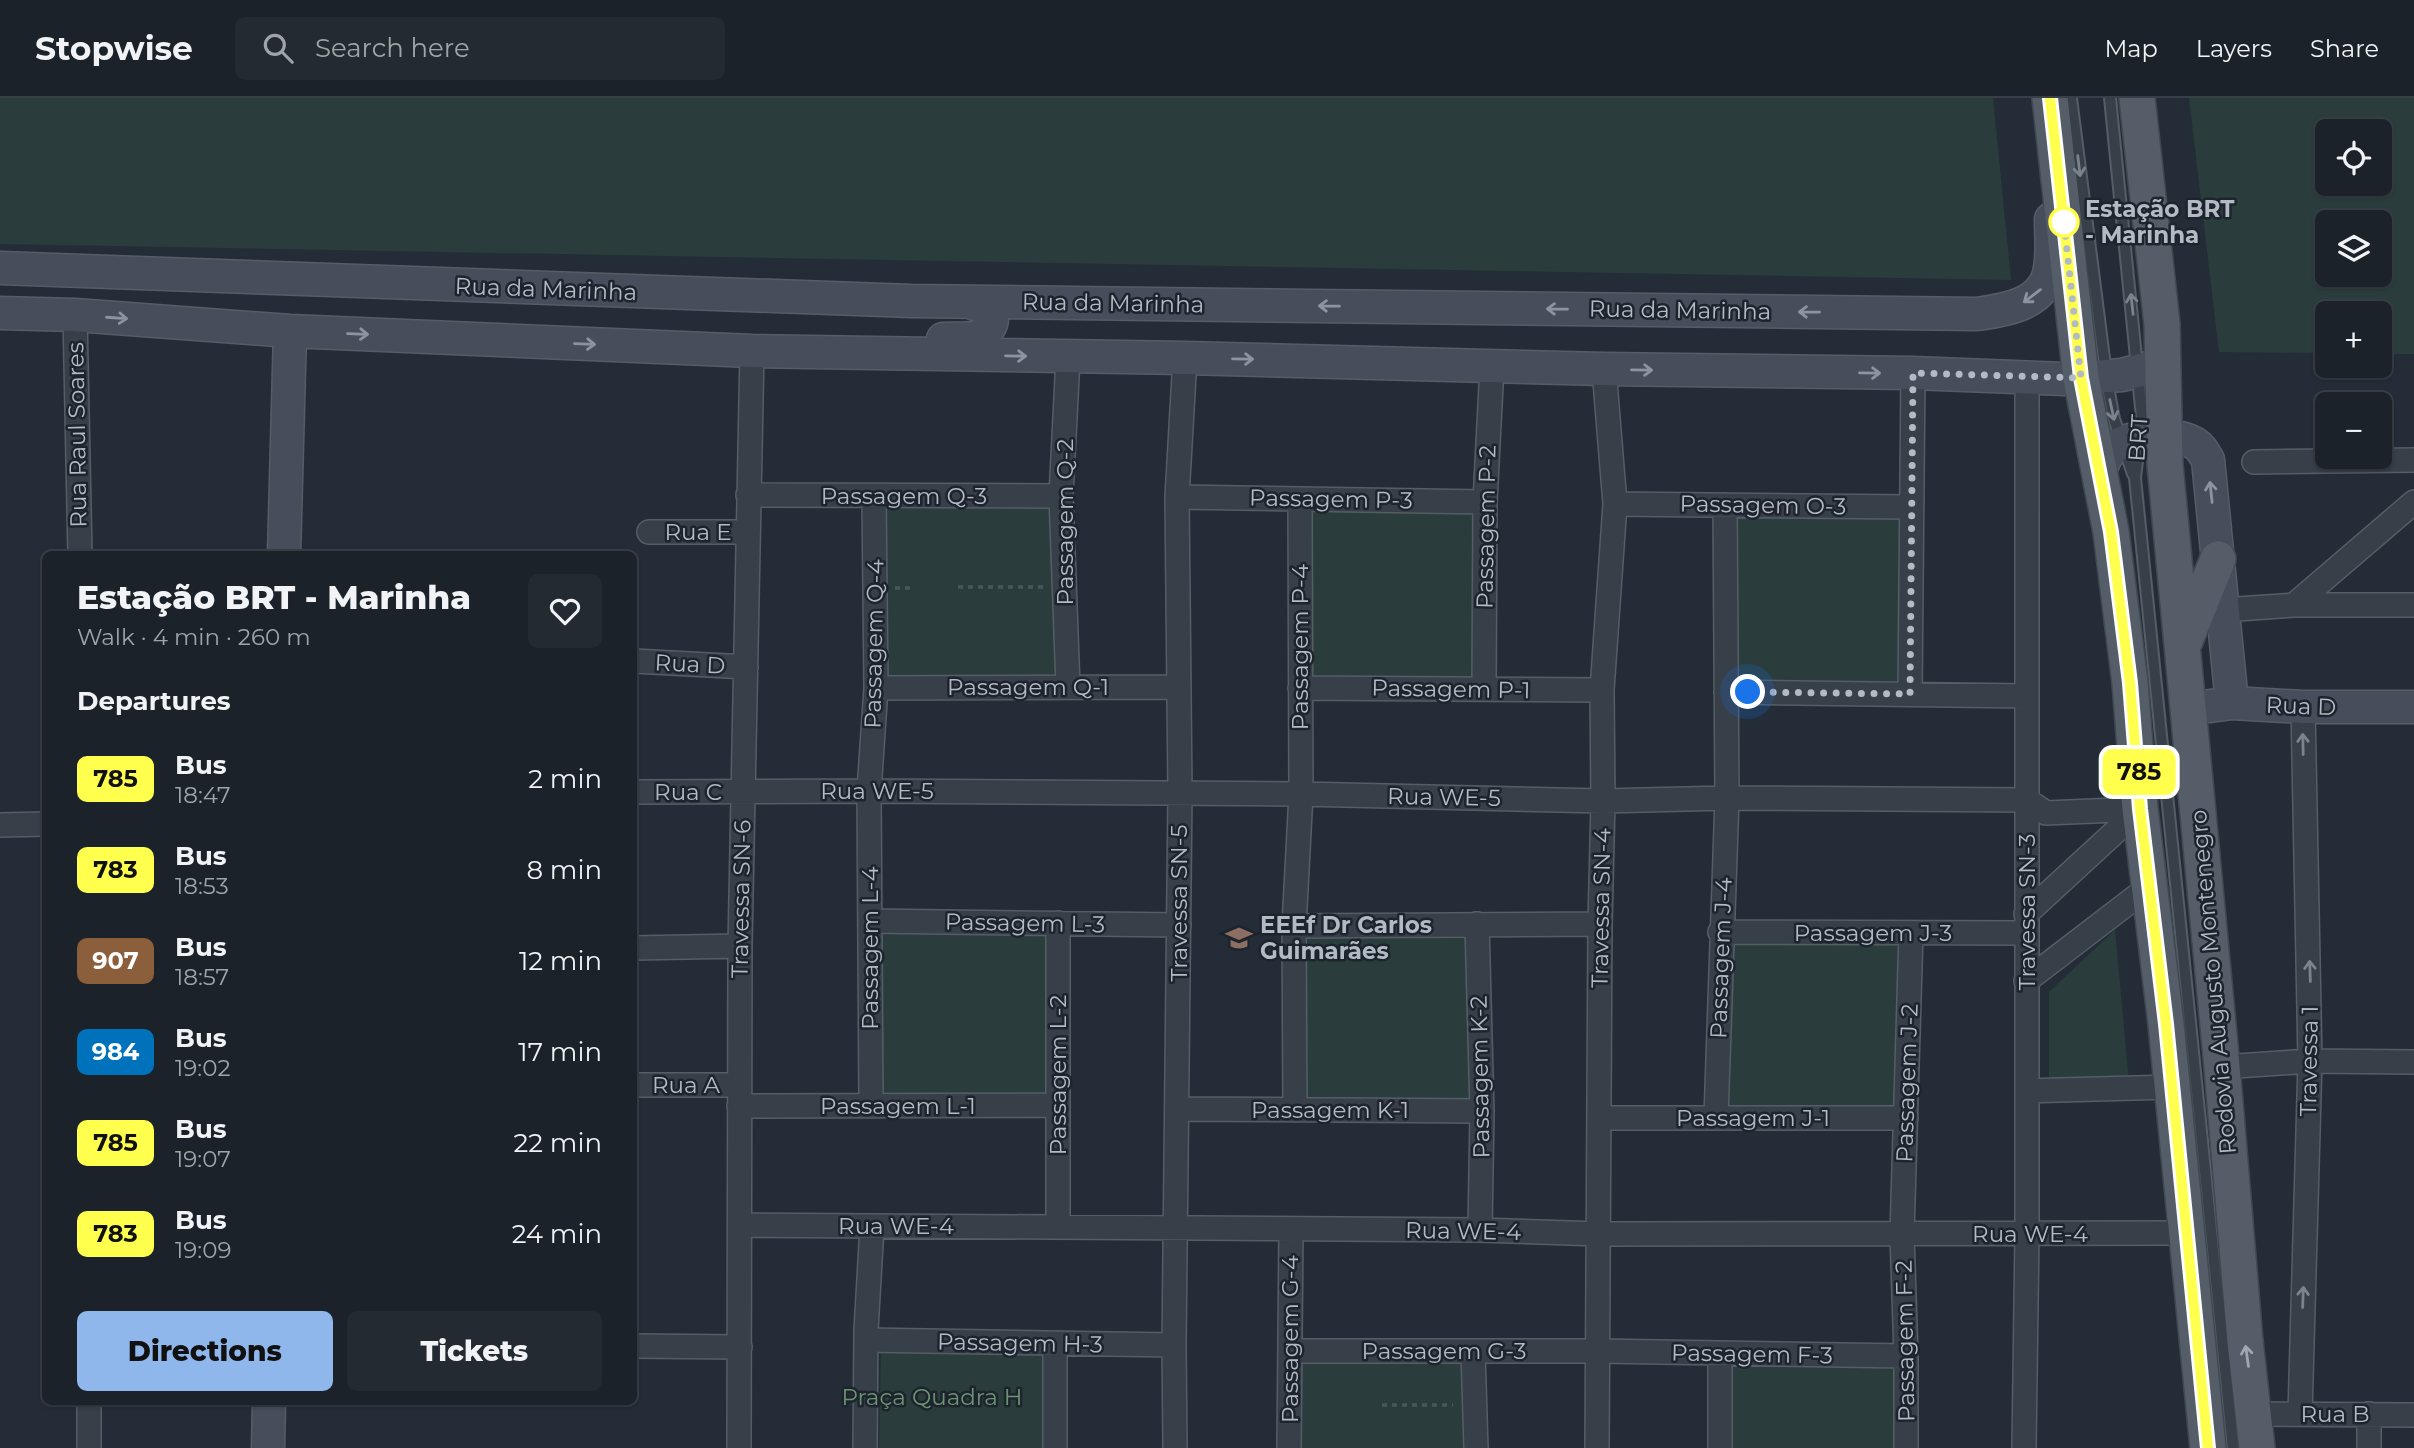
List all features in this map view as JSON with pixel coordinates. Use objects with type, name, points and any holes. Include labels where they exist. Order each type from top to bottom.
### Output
[{"type":"main road","name":"Rodovia Augusto Montenegro","points":[[2137,98],[2162,324],[2151,368],[2142,439],[2182,649],[2257,1448]]},
{"type":"main road","points":[[2058,103],[2093,377],[2100,472],[2111,532],[2130,683],[2140,809],[2172,1087],[2208,1448]]},
{"type":"main road","name":"Rua da Marinha","points":[[6,269],[969,302],[1977,314],[2008,310],[2027,302],[2042,289],[2050,271],[2058,103]]},
{"type":"main road","points":[[802,352],[892,339],[975,337],[986,332],[992,322],[991,313],[969,302]]},
{"type":"main road","points":[[0,313],[75,315],[290,331],[752,351],[2093,377],[2151,368]]},
{"type":"main road","points":[[284,551],[290,331]]},
{"type":"main road","points":[[2100,472],[2110,451],[2142,439],[2174,437],[2194,443],[2202,449],[2208,460],[2232,703]]},
{"type":"main road","points":[[2182,649],[2218,559]]},
{"type":"main road","name":"Rua D","points":[[2188,709],[2232,703],[2303,707],[2414,707]]},
{"type":"main road","points":[[268,1448],[269,1405]]},
{"type":"street","name":"Rua Raul Soares","points":[[75,315],[79,551]]},
{"type":"street","name":"Travessa SN-6","points":[[740,1448],[740,946],[752,351]]},
{"type":"street","name":"Passagem Q-2","points":[[1068,358],[1061,496],[1068,687]]},
{"type":"street","name":"Travessa SN-5","points":[[1175,1448],[1180,793],[1177,497],[1185,358]]},
{"type":"street","name":"Passagem P-2","points":[[1483,689],[1485,502],[1492,366]]},
{"type":"street","name":"Travessa SN-4","points":[[1597,1448],[1602,690],[1615,504],[1604,369]]},
{"type":"street","points":[[1910,694],[1913,373]]},
{"type":"street","name":"Travessa SN-3","points":[[2024,1448],[2027,1234],[2027,376]]},
{"type":"street","points":[[2254,462],[2414,460]]},
{"type":"street","name":"Passagem Q-3","points":[[748,495],[1061,496]]},
{"type":"street","name":"Passagem Q-4","points":[[869,791],[876,688],[874,497]]},
{"type":"street","name":"Passagem P-3","points":[[1177,497],[1485,502]]},
{"type":"street","name":"Passagem P-4","points":[[1295,1110],[1294,926],[1301,794],[1300,499]]},
{"type":"street","points":[[2294,605],[2414,502]]},
{"type":"street","name":"Passagem O-3","points":[[1615,504],[1911,507]]},
{"type":"street","name":"Passagem J-4","points":[[1716,1117],[1720,932],[1727,798],[1725,505]]},
{"type":"street","name":"Rua E","points":[[649,532],[747,532]]},
{"type":"street","points":[[2223,610],[2294,605],[2414,606]]},
{"type":"street","name":"Rua D","points":[[637,661],[746,667]]},
{"type":"street","name":"Passagem Q-1","points":[[876,688],[1179,687]]},
{"type":"street","name":"Passagem P-1","points":[[1300,688],[1602,690]]},
{"type":"street","points":[[1726,692],[2027,696]]},
{"type":"street","name":"Travessa 1","points":[[2300,1414],[2310,1061],[2303,707]]},
{"type":"street","name":"Passagem L-4","points":[[869,791],[870,1106]]},
{"type":"street","name":"Rua C","points":[[637,792],[743,792]]},
{"type":"street","name":"Rua WE-5","points":[[743,792],[1301,794],[1603,801],[1727,798],[2027,800],[2046,813],[2140,809]]},
{"type":"street","points":[[2026,924],[2140,809]]},
{"type":"street","points":[[0,825],[42,824]]},
{"type":"street","points":[[2026,981],[2150,886]]},
{"type":"street","name":"Passagem L-3","points":[[870,921],[1179,925]]},
{"type":"street","name":"Passagem L-2","points":[[1058,923],[1058,1227]]},
{"type":"street","name":"Passagem K-2","points":[[1477,924],[1482,1111],[1480,1230]]},
{"type":"street","points":[[1294,926],[1600,924]]},
{"type":"street","name":"Passagem J-3","points":[[1720,932],[1911,933],[2026,924]]},
{"type":"street","name":"Passagem J-2","points":[[1902,1234],[1911,933]]},
{"type":"street","points":[[637,948],[740,946]]},
{"type":"street","points":[[2222,1067],[2310,1061],[2414,1062]]},
{"type":"street","name":"Rua A","points":[[637,1085],[739,1096]]},
{"type":"street","points":[[2027,1091],[2172,1087]]},
{"type":"street","name":"Passagem L-1","points":[[739,1096],[870,1106],[1058,1105]]},
{"type":"street","name":"Passagem K-1","points":[[1178,1109],[1482,1111]]},
{"type":"street","name":"Passagem J-1","points":[[1600,1118],[1906,1118]]},
{"type":"street","name":"Rua WE-4","points":[[740,1225],[1480,1230],[1600,1234],[2185,1233]]},
{"type":"street","points":[[865,1448],[866,1340],[872,1227]]},
{"type":"street","name":"Passagem G-4","points":[[1290,1448],[1291,1230]]},
{"type":"street","name":"Passagem F-2","points":[[1902,1234],[1906,1448]]},
{"type":"street","name":"Passagem H-3","points":[[866,1340],[1174,1345]]},
{"type":"street","points":[[1055,1344],[1055,1448]]},
{"type":"street","points":[[637,1346],[740,1347]]},
{"type":"street","name":"Passagem G-3","points":[[1290,1351],[1598,1351]]},
{"type":"street","points":[[1473,1351],[1476,1448]]},
{"type":"street","name":"Passagem F-3","points":[[1598,1351],[1906,1356]]},
{"type":"street","points":[[1720,1354],[1720,1448]]},
{"type":"street","points":[[89,1405],[89,1448]]},
{"type":"street","name":"Rua B","points":[[2255,1414],[2414,1415]]},
{"type":"street","points":[[2369,1415],[2369,1448]]},
{"type":"lane","points":[[2110,98],[2151,368]]},
{"type":"lane","name":"BRT","points":[[2093,377],[2114,419],[2142,439]]},
{"type":"lane","name":"BRT","points":[[2135,478],[2142,439]]},
{"type":"lane","name":"BRT","points":[[2135,478],[2142,439]]},
{"type":"lane","points":[[2135,478],[2233,1448]]},
{"type":"path","points":[[958,587],[1064,587]]},
{"type":"path","points":[[1382,1405],[1456,1405]]},
{"type":"green space","points":[[0,98],[1993,98],[2011,280],[0,244]]},
{"type":"green space","points":[[2189,98],[2414,98],[2414,354],[2392,354],[2392,301],[2315,301],[2315,353],[2219,352]]},
{"type":"green space","points":[[1061,496],[1068,687],[876,688],[874,497]]},
{"type":"green space","points":[[1300,499],[1485,502],[1484,689],[1300,688]]},
{"type":"green space","points":[[1725,505],[1911,507],[1910,694],[1726,692]]},
{"type":"green space","points":[[870,921],[1058,923],[1058,1105],[871,1106]]},
{"type":"green space","points":[[1477,924],[1482,1111],[1295,1110],[1294,926]]},
{"type":"green space","points":[[2115,930],[2129,1083],[2049,1087],[2049,992]]},
{"type":"green space","points":[[1720,932],[1911,933],[1906,1118],[1716,1117]]},
{"type":"green space","name":"Praça Quadra H","points":[[881,1346],[1043,1352],[1051,1365],[1051,1448],[879,1448]]},
{"type":"green space","points":[[1290,1351],[1473,1351],[1476,1448],[1290,1448]]},
{"type":"green space","points":[[1720,1354],[1906,1356],[1906,1448],[1720,1448]]},
{"type":"bus line","name":"785","points":[[2050,98],[2081,378],[2111,532],[2130,683],[2140,809],[2166,1024],[2208,1448]]},
{"type":"place","name":"Estação BRT - Marinha","points":[[2064,222]]},
{"type":"place","name":"EEEf Dr Carlos Guimarães","points":[[1239,938]]},
{"type":"route","points":[[1748,692],[1910,694],[1913,373],[2081,378],[2063,214],[2064,222]]}]
